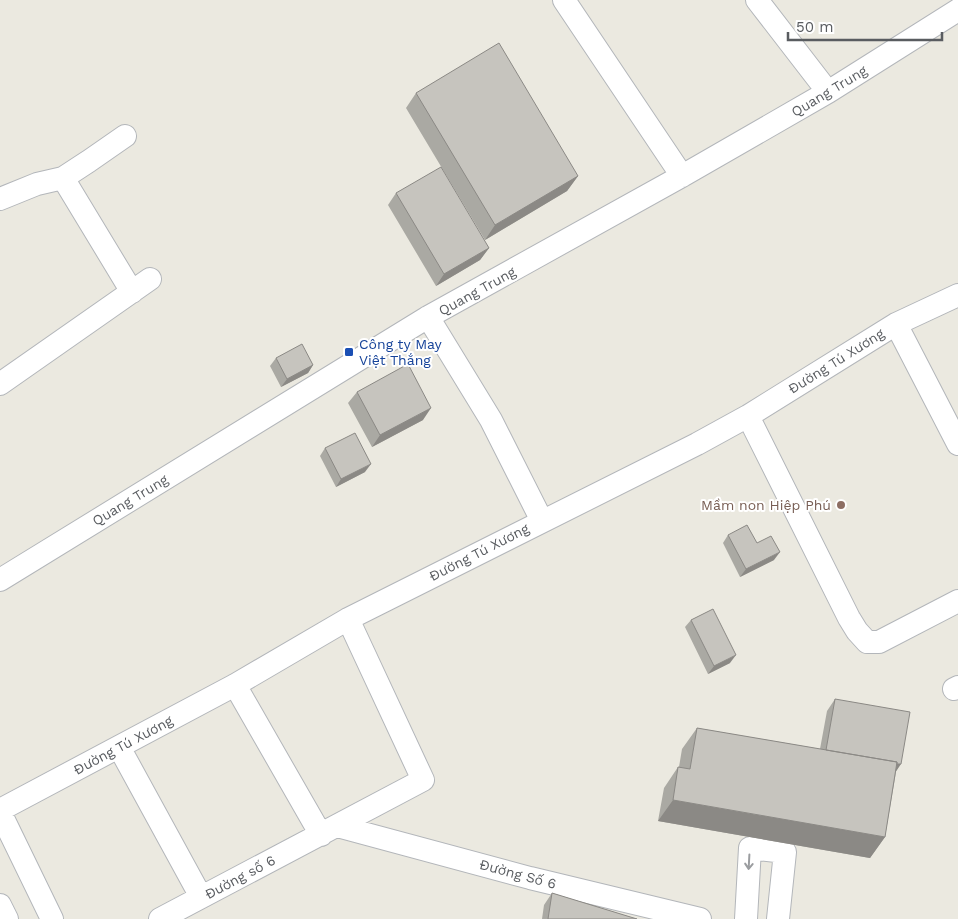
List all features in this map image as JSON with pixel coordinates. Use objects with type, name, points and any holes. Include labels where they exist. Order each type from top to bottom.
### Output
[{"type":"street","points":[[564,0],[682,176]]},
{"type":"street","points":[[757,0],[828,92]]},
{"type":"street","name":"Quang Trung","points":[[0,580],[428,318],[828,92],[958,10]]},
{"type":"street","points":[[0,199],[37,184],[63,178],[125,136]]},
{"type":"street","points":[[0,384],[141,285],[63,178]]},
{"type":"street","name":"Đường Tú Xương","points":[[0,811],[235,685],[348,618],[697,444],[748,416],[896,324],[958,295]]},
{"type":"street","points":[[428,318],[491,420],[542,521]]},
{"type":"street","points":[[896,324],[958,444]]},
{"type":"street","points":[[748,416],[849,618],[867,642],[879,642],[958,601]]},
{"type":"street","name":"Đường số 6","points":[[160,919],[423,780],[348,618]]},
{"type":"street","points":[[235,685],[329,830]]},
{"type":"street","points":[[119,747],[201,898]]},
{"type":"street","points":[[0,811],[52,919]]},
{"type":"street","name":"Đường Số 6","points":[[329,830],[700,919]]},
{"type":"street","points":[[746,919],[750,848],[785,852],[778,919]]},
{"type":"street","points":[[0,906],[7,919]]},
{"type":"building","points":[[499,43],[578,176],[495,225],[416,93]]},
{"type":"building","points":[[441,167],[489,248],[444,274],[396,193]]},
{"type":"building","points":[[302,344],[313,365],[287,379],[276,358]]},
{"type":"building","points":[[408,364],[431,408],[380,435],[357,392]]},
{"type":"building","points":[[355,433],[371,464],[341,479],[325,448]]},
{"type":"building","points":[[747,525],[757,543],[771,536],[780,552],[746,569],[728,535]]},
{"type":"building","points":[[713,609],[736,655],[714,666],[691,620]]},
{"type":"building","points":[[835,699],[910,712],[901,764],[826,750]]},
{"type":"building","points":[[697,728],[897,762],[885,837],[673,800],[678,767],[690,769]]},
{"type":"building","points":[[552,893],[637,919],[548,919]]},
{"type":"place","name":"Công ty May Việt Thắng","points":[[349,352]]},
{"type":"place","name":"Mầm non Hiệp Phú","points":[[841,505]]}]
